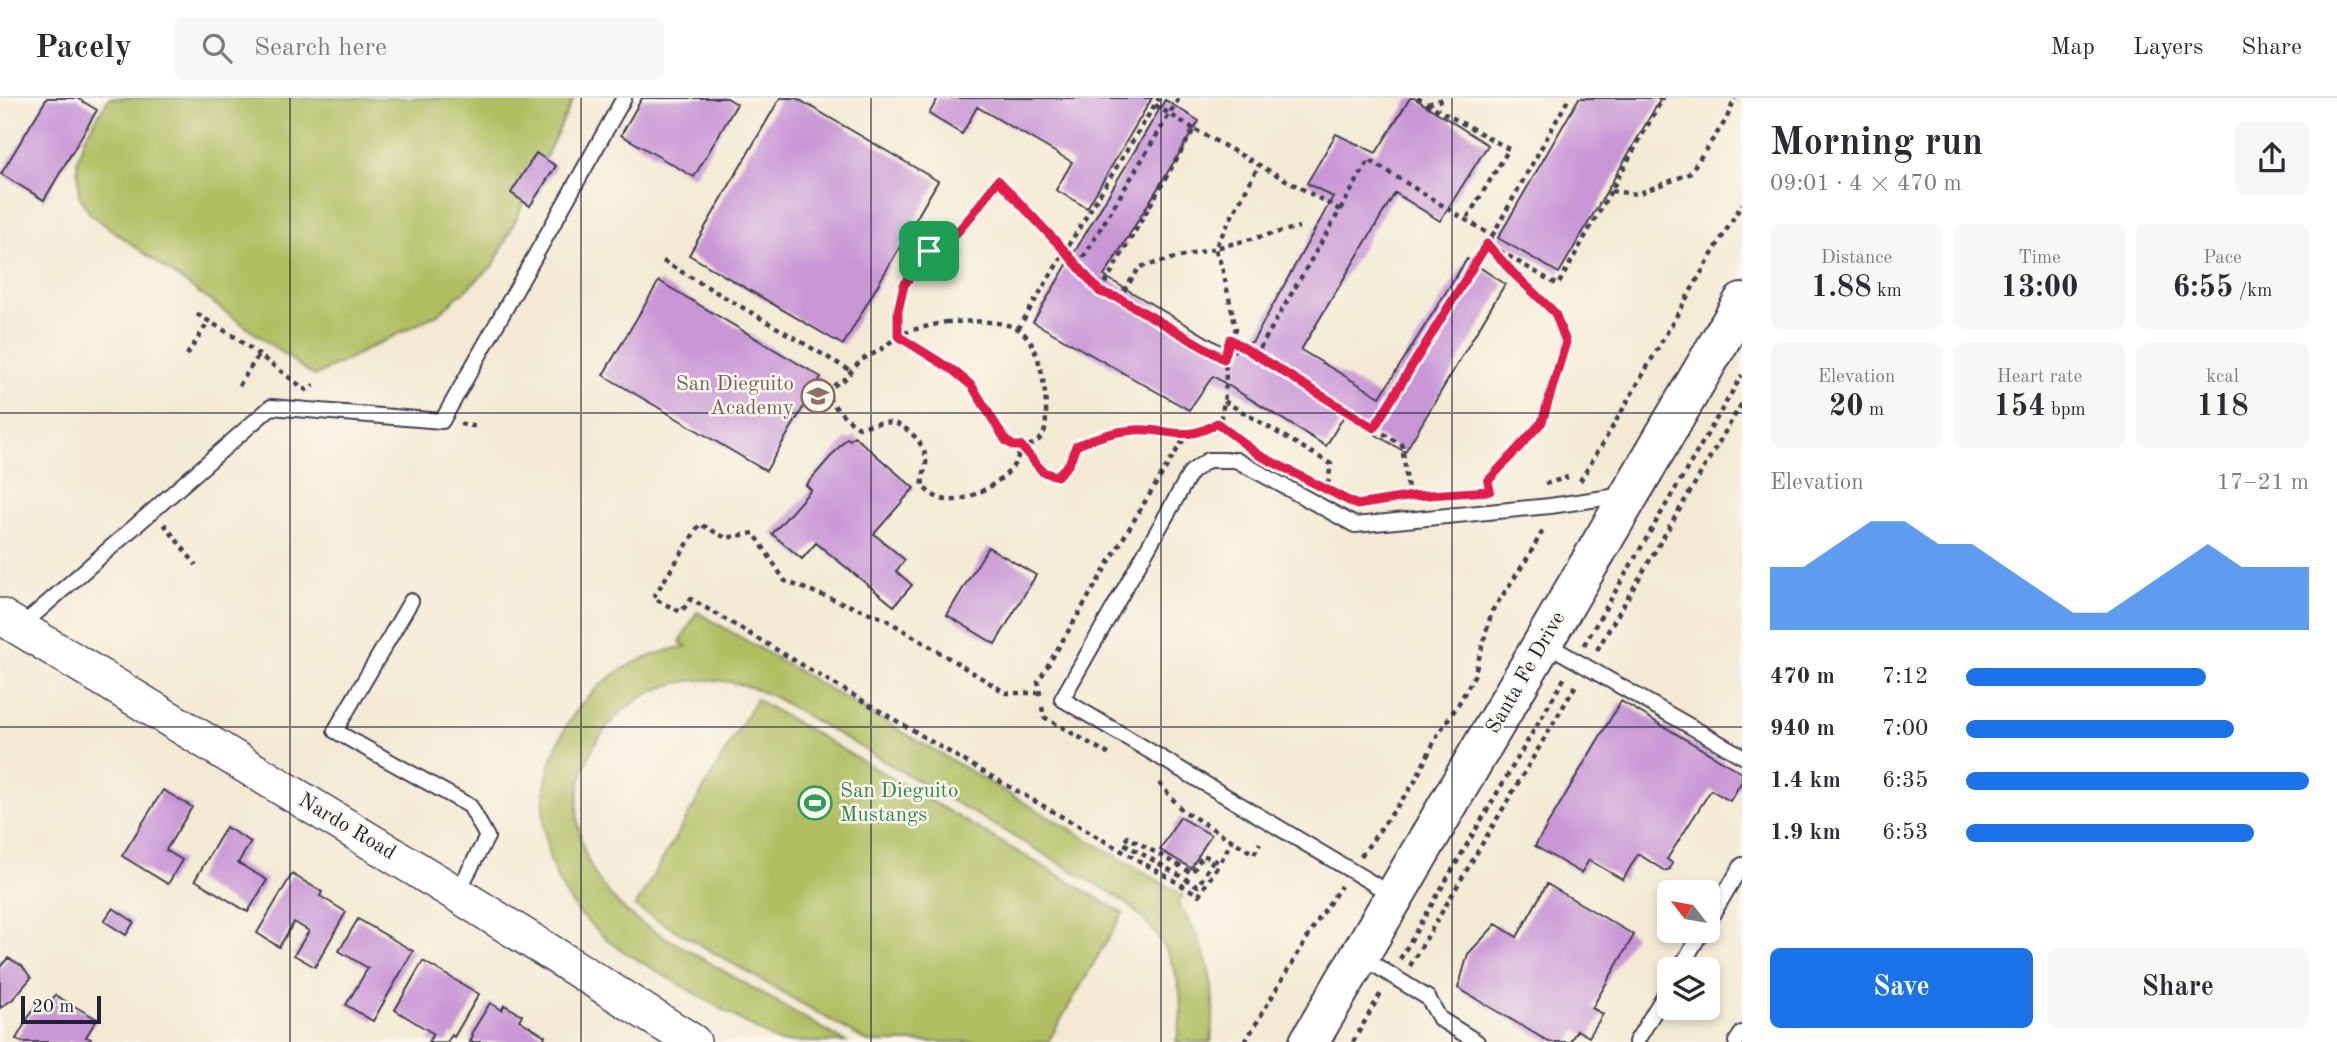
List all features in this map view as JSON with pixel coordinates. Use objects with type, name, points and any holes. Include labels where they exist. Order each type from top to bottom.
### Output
[{"type":"main road","name":"Santa Fe Drive","points":[[1315,1040],[1384,971],[1395,896],[1568,656],[1630,494],[1742,303]]},
{"type":"street","name":"Nardo Road","points":[[10,622],[457,894],[693,1042]]},
{"type":"lane","points":[[10,622],[153,510],[271,407],[442,421],[624,98]]},
{"type":"lane","points":[[1395,896],[1062,699],[1191,471],[1208,460],[1236,460],[1355,525],[1564,504],[1630,494]]},
{"type":"lane","points":[[411,601],[335,731],[470,806],[487,837],[457,894]]},
{"type":"lane","points":[[1568,656],[1742,756]]},
{"type":"lane","points":[[1720,902],[1742,865]]},
{"type":"lane","points":[[1384,971],[1428,998],[1440,1019],[1478,1042]]},
{"type":"lane","points":[[1636,1042],[1657,1007]]},
{"type":"lane","points":[[1736,1042],[1742,1033]]},
{"type":"path","points":[[1018,329],[1159,98]]},
{"type":"path","points":[[1078,266],[1179,98]]},
{"type":"path","points":[[1417,98],[1509,149],[1466,220]]},
{"type":"path","points":[[1427,104],[1447,98]]},
{"type":"path","points":[[1374,428],[1492,236],[1569,98]]},
{"type":"path","points":[[1487,244],[1558,285],[1663,98]]},
{"type":"path","points":[[1611,191],[1637,194],[1689,174],[1726,120],[1735,98]]},
{"type":"path","points":[[1154,105],[1340,210]]},
{"type":"path","points":[[1100,292],[1194,129]]},
{"type":"path","points":[[1256,355],[1369,160],[1492,236]]},
{"type":"path","points":[[1021,446],[1043,472],[1057,476],[1069,464],[1076,446],[1091,439],[1136,429],[1176,435],[1207,429],[1220,421],[1224,400],[1224,359],[1236,329],[1215,248],[1259,165]]},
{"type":"path","points":[[898,336],[898,311],[904,285],[929,251],[953,237],[998,180],[1100,292],[1119,298],[1224,359]]},
{"type":"path","points":[[1245,1042],[1318,920],[1414,783],[1437,734],[1458,705],[1474,676],[1492,611],[1550,518],[1564,504],[1626,407],[1692,287],[1742,204]]},
{"type":"path","points":[[1119,298],[1140,267],[1299,227]]},
{"type":"path","points":[[1487,244],[1555,313],[1566,342],[1542,422],[1488,481],[1490,491],[1501,491]]},
{"type":"path","points":[[663,261],[851,371]]},
{"type":"path","points":[[197,314],[259,354],[306,390],[314,385]]},
{"type":"path","points":[[187,355],[209,321]]},
{"type":"path","points":[[898,336],[954,371],[972,386],[1006,441],[1014,446],[1021,446],[1030,446],[1039,441],[1045,431],[1044,385],[1030,339],[1018,329],[988,322],[946,322],[898,336],[862,360],[845,379],[826,393],[843,416],[859,427],[892,423],[910,431],[922,446],[926,464],[922,474],[923,487],[935,497],[949,501],[974,495],[1012,469],[1021,446]]},
{"type":"path","points":[[1230,339],[1402,445],[1411,496],[1396,499]]},
{"type":"path","points":[[239,386],[259,354]]},
{"type":"path","points":[[1353,1042],[1384,971],[1568,656],[1742,375]]},
{"type":"path","points":[[1224,400],[1331,464],[1326,490]]},
{"type":"path","points":[[1384,971],[1568,656],[1742,403]]},
{"type":"path","points":[[1217,423],[1238,439]]},
{"type":"path","points":[[1119,759],[1044,717],[1038,682],[1188,433]]},
{"type":"path","points":[[1535,486],[1568,477]]},
{"type":"path","points":[[1315,484],[1337,495]]},
{"type":"path","points":[[153,510],[196,565]]},
{"type":"path","points":[[1040,693],[1006,692],[885,619],[785,581],[754,533],[726,538],[700,524],[653,598],[681,612],[691,599],[961,760],[1199,895],[1232,840]]},
{"type":"path","points":[[1149,777],[1182,796]]},
{"type":"path","points":[[1159,783],[1182,810],[1254,854],[1260,843],[1249,836]]},
{"type":"path","points":[[1213,860],[1198,886],[1123,843],[1128,837],[1192,873],[1203,855],[1220,863]]},
{"type":"green space","points":[[109,98],[574,98],[494,265],[438,314],[314,376],[90,214],[79,195],[77,161],[84,139]]},
{"type":"green space","points":[[697,612],[1183,895],[1178,904],[1197,937],[1209,970],[1213,1004],[1211,1042],[1176,1042],[1181,999],[1170,959],[1161,941],[1148,925],[1116,896],[774,697],[717,681],[667,686],[625,708],[595,744],[579,787],[580,834],[600,881],[641,923],[846,1042],[778,1042],[624,952],[602,935],[570,901],[554,872],[546,840],[543,808],[548,775],[558,744],[573,715],[595,690],[636,662],[686,646],[680,642]]},
{"type":"green space","name":"San Dieguito Mustangs","points":[[756,699],[1123,913],[1048,1042],[868,1042],[635,907]]},
{"type":"building","points":[[47,98],[77,98],[97,110],[44,200],[1,174]]},
{"type":"building","points":[[642,98],[727,98],[737,104],[694,177],[621,135]]},
{"type":"building","points":[[780,98],[796,98],[938,181],[843,345],[689,255]]},
{"type":"building","points":[[938,98],[1152,98],[1087,208],[1056,190],[1072,162],[977,107],[962,134],[929,114]]},
{"type":"building","points":[[1410,98],[1488,145],[1440,221],[1395,193],[1301,350],[1380,397],[1467,259],[1505,284],[1405,452],[1344,416],[1326,446],[1213,376],[1189,410],[1033,322],[1165,100],[1199,121],[1104,276],[1233,352],[1253,341],[1333,197],[1307,183],[1336,134],[1376,153]]},
{"type":"building","points":[[1579,98],[1661,98],[1559,273],[1498,238]]},
{"type":"building","points":[[536,153],[556,166],[530,206],[511,193]]},
{"type":"building","points":[[659,281],[821,377],[766,471],[603,375]]},
{"type":"building","points":[[854,436],[914,488],[874,534],[905,560],[896,571],[912,585],[894,606],[816,543],[802,559],[772,534],[811,490],[806,485],[847,438],[850,440]]},
{"type":"building","points":[[988,547],[1036,575],[995,644],[947,615]]},
{"type":"building","points":[[1621,701],[1742,773],[1742,781],[1730,801],[1711,790],[1667,859],[1672,863],[1670,869],[1665,871],[1638,854],[1623,880],[1589,860],[1581,873],[1535,846]]},
{"type":"building","points":[[163,790],[192,807],[166,850],[182,860],[168,884],[122,856]]},
{"type":"building","points":[[1180,817],[1211,835],[1191,868],[1160,850]]},
{"type":"building","points":[[226,827],[251,842],[238,863],[267,880],[248,912],[195,880]]},
{"type":"building","points":[[292,874],[322,892],[320,896],[346,912],[315,967],[294,955],[309,931],[294,922],[279,947],[257,933]]},
{"type":"building","points":[[1547,884],[1634,935],[1592,1008],[1603,1014],[1589,1037],[1577,1030],[1570,1042],[1549,1042],[1458,988],[1468,954],[1496,924],[1517,937]]},
{"type":"building","points":[[113,908],[134,922],[126,935],[104,921]]},
{"type":"building","points":[[358,919],[413,951],[373,1021],[346,1005],[368,968],[339,951]]},
{"type":"building","points":[[8,958],[22,966],[31,978],[13,999],[0,1008],[0,967]]},
{"type":"building","points":[[423,961],[479,994],[454,1037],[452,1035],[447,1042],[428,1042],[434,1034],[395,1010]]},
{"type":"building","points":[[55,995],[97,1019],[86,1037],[91,1039],[89,1042],[22,1042],[16,1039],[35,1006],[45,1012]]},
{"type":"building","points":[[490,1003],[502,1010],[504,1005],[522,1015],[519,1020],[545,1036],[542,1042],[470,1042],[473,1035],[471,1034]]},
{"type":"place","name":"San Dieguito Academy","points":[[818,396]]},
{"type":"place","name":"San Dieguito Mustangs","points":[[815,803]]},
{"type":"route","points":[[998,180],[1100,292],[1119,298],[1224,359],[1230,339],[1374,428],[1487,244],[1555,313],[1566,342],[1542,422],[1488,481],[1490,491],[1413,496],[1357,505],[1259,455],[1217,423],[1207,429],[1176,435],[1136,429],[1091,439],[1076,446],[1069,464],[1057,476],[1043,472],[1021,446],[1014,446],[1006,441],[972,386],[954,371],[898,336],[898,311],[904,285],[929,251],[953,237],[998,180]]}]
